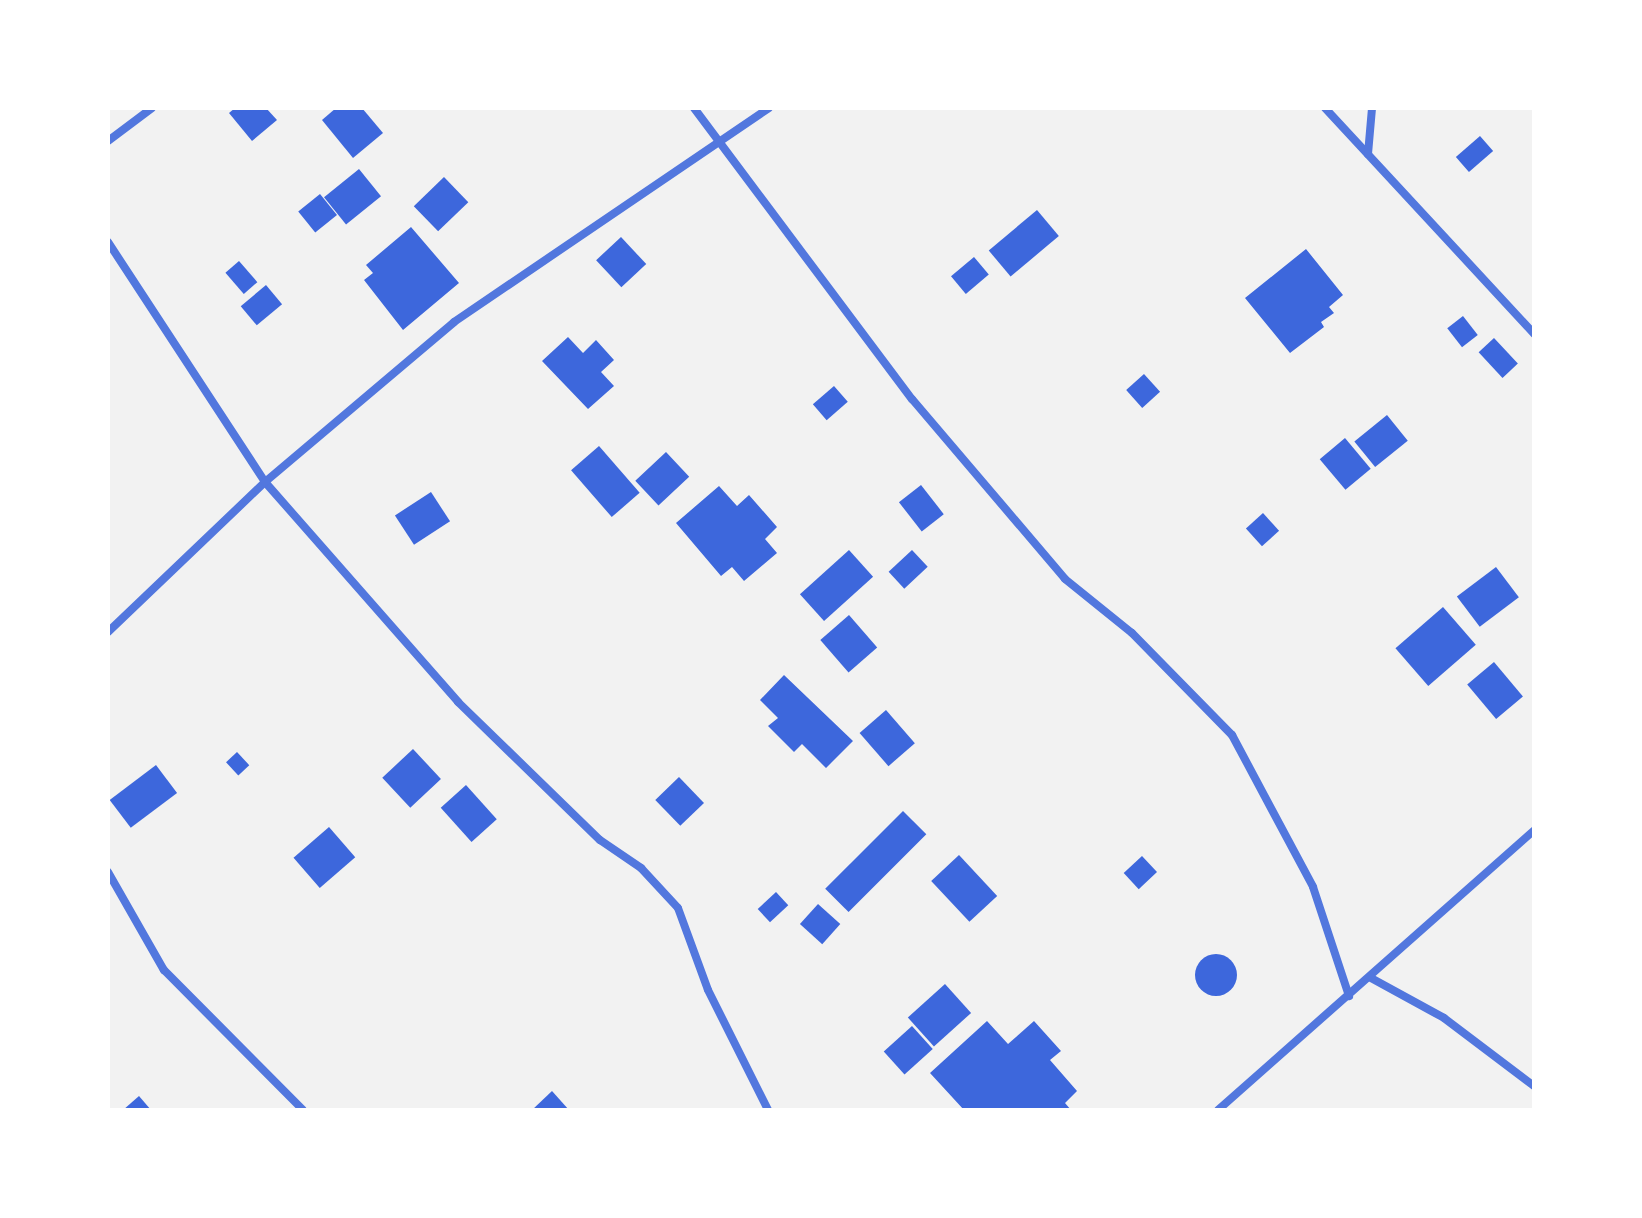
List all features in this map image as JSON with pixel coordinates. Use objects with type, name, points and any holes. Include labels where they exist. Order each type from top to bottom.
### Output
[{"type":"street","points":[[108,141],[152,108]]},
{"type":"street","points":[[694,108],[912,399],[1065,579],[1132,633],[1232,735],[1313,887],[1349,996]]},
{"type":"street","points":[[108,632],[265,482],[454,322],[769,108]]},
{"type":"street","points":[[1325,108],[1534,334]]},
{"type":"street","points":[[1368,154],[1372,108]]},
{"type":"street","points":[[108,242],[265,482],[458,702],[600,840],[641,868],[678,908],[708,990],[768,1110]]},
{"type":"street","points":[[1218,1110],[1371,978],[1534,830]]},
{"type":"street","points":[[108,872],[164,970],[303,1110]]},
{"type":"street","points":[[1371,978],[1444,1018],[1534,1086]]},
{"type":"building","points":[[235,108],[266,108],[277,120],[252,141],[229,113]]},
{"type":"building","points":[[336,108],[362,108],[383,133],[353,158],[322,120]]},
{"type":"building","points":[[1480,136],[1493,151],[1469,172],[1456,157]]},
{"type":"building","points":[[359,169],[381,196],[346,225],[324,197]]},
{"type":"building","points":[[444,177],[468,202],[438,231],[414,206]]},
{"type":"building","points":[[320,194],[337,215],[315,233],[298,212]]},
{"type":"building","points":[[1037,210],[1059,236],[1011,277],[989,250]]},
{"type":"building","points":[[411,227],[459,283],[403,330],[364,280],[373,273],[366,265]]},
{"type":"building","points":[[621,237],[646,264],[621,287],[596,260]]},
{"type":"building","points":[[1306,249],[1343,295],[1329,307],[1334,313],[1321,322],[1324,327],[1290,353],[1245,298]]},
{"type":"building","points":[[974,257],[989,275],[966,294],[951,276]]},
{"type":"building","points":[[239,261],[257,282],[244,294],[225,273]]},
{"type":"building","points":[[266,285],[282,304],[257,325],[241,306]]},
{"type":"building","points":[[1463,316],[1478,335],[1462,347],[1447,328]]},
{"type":"building","points":[[568,337],[583,353],[596,340],[614,360],[601,372],[614,386],[588,409],[542,361]]},
{"type":"building","points":[[1494,338],[1518,364],[1503,378],[1479,352]]},
{"type":"building","points":[[1144,374],[1160,392],[1142,408],[1126,390]]},
{"type":"building","points":[[834,386],[848,402],[827,420],[813,404]]},
{"type":"building","points":[[1387,415],[1408,441],[1375,467],[1354,441]]},
{"type":"building","points":[[1345,438],[1371,469],[1345,490],[1320,459]]},
{"type":"building","points":[[599,446],[640,493],[612,517],[571,470]]},
{"type":"building","points":[[666,452],[689,477],[658,506],[635,481]]},
{"type":"building","points":[[921,485],[944,514],[922,531],[899,502]]},
{"type":"building","points":[[719,486],[737,506],[749,495],[777,527],[765,539],[777,553],[744,581],[732,567],[721,576],[676,523]]},
{"type":"building","points":[[431,492],[450,521],[414,545],[395,515]]},
{"type":"building","points":[[1263,513],[1279,531],[1262,546],[1246,528]]},
{"type":"building","points":[[849,550],[873,577],[824,621],[800,594]]},
{"type":"building","points":[[912,550],[928,567],[904,589],[889,572]]},
{"type":"building","points":[[1496,567],[1519,597],[1480,627],[1457,596]]},
{"type":"building","points":[[1443,607],[1476,645],[1428,686],[1395,648]]},
{"type":"building","points":[[849,615],[877,647],[849,672],[820,640]]},
{"type":"building","points":[[1494,662],[1523,696],[1496,719],[1467,684]]},
{"type":"building","points":[[784,675],[853,741],[826,768],[802,744],[794,752],[768,726],[778,718],[760,700]]},
{"type":"building","points":[[886,710],[915,743],[888,766],[860,733]]},
{"type":"building","points":[[413,749],[441,779],[410,808],[382,778]]},
{"type":"building","points":[[237,752],[249,765],[238,775],[226,762]]},
{"type":"building","points":[[156,765],[177,793],[131,828],[110,800]]},
{"type":"building","points":[[679,777],[704,803],[680,826],[655,800]]},
{"type":"building","points":[[466,785],[497,819],[472,842],[441,808]]},
{"type":"building","points":[[903,811],[926,834],[849,912],[825,889]]},
{"type":"building","points":[[329,827],[355,857],[320,888],[294,858]]},
{"type":"building","points":[[959,855],[997,896],[969,922],[931,881]]},
{"type":"building","points":[[1142,856],[1157,872],[1139,889],[1124,873]]},
{"type":"building","points":[[776,892],[788,905],[770,922],[758,909]]},
{"type":"building","points":[[818,904],[840,924],[822,944],[800,924]]},
{"type":"building","points":[[1216,954],[1231,960],[1237,975],[1231,990],[1216,996],[1201,990],[1195,975],[1201,960]]},
{"type":"building","points":[[945,984],[971,1013],[934,1046],[908,1017]]},
{"type":"building","points":[[987,1021],[1008,1044],[1034,1021],[1061,1051],[1050,1060],[1077,1091],[1065,1103],[1071,1110],[964,1110],[930,1073]]},
{"type":"building","points":[[912,1026],[933,1049],[905,1074],[884,1051]]},
{"type":"building","points":[[552,1091],[569,1110],[532,1110]]},
{"type":"building","points":[[139,1096],[151,1110],[123,1110]]}]
